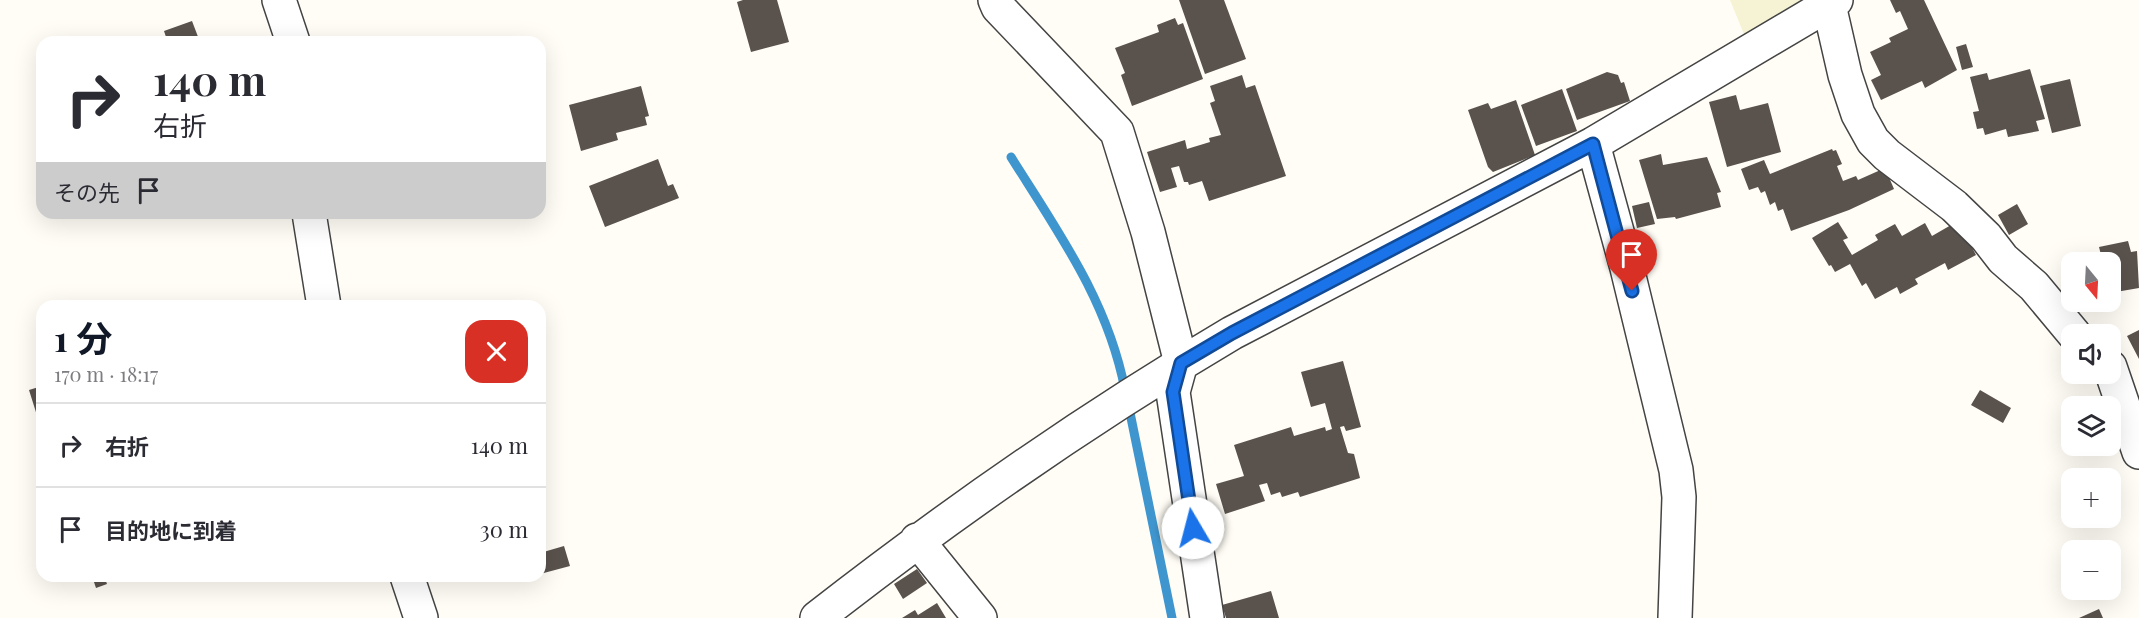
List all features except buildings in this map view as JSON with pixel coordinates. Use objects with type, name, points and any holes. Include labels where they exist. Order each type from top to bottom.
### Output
[{"type":"street","points":[[279,0],[291,36]]},
{"type":"street","points":[[995,0],[998,7],[1117,132],[1148,232],[1181,363],[1173,392],[1206,618]]},
{"type":"street","points":[[817,618],[917,540],[1181,363],[1232,333],[1593,144],[1833,2],[1845,75],[1858,114],[1873,141],[1887,155],[1954,206],[1986,237],[2003,259],[2034,286],[2066,324]]},
{"type":"street","points":[[1593,144],[1627,268],[1676,470],[1679,497],[1676,618]]},
{"type":"street","points":[[310,219],[323,300]]},
{"type":"street","points":[[2116,384],[2139,452]]},
{"type":"street","points":[[917,540],[980,618]]},
{"type":"street","points":[[408,582],[421,618]]},
{"type":"shaded area","points":[[1730,0],[1811,0],[1746,39]]},
{"type":"waterway","points":[[1011,157],[1063,240],[1094,297],[1107,327],[1125,390]]},
{"type":"waterway","points":[[1128,403],[1172,618]]},
{"type":"route","points":[[1193,528],[1173,392],[1181,363],[1232,333],[1593,144],[1632,291]]}]
